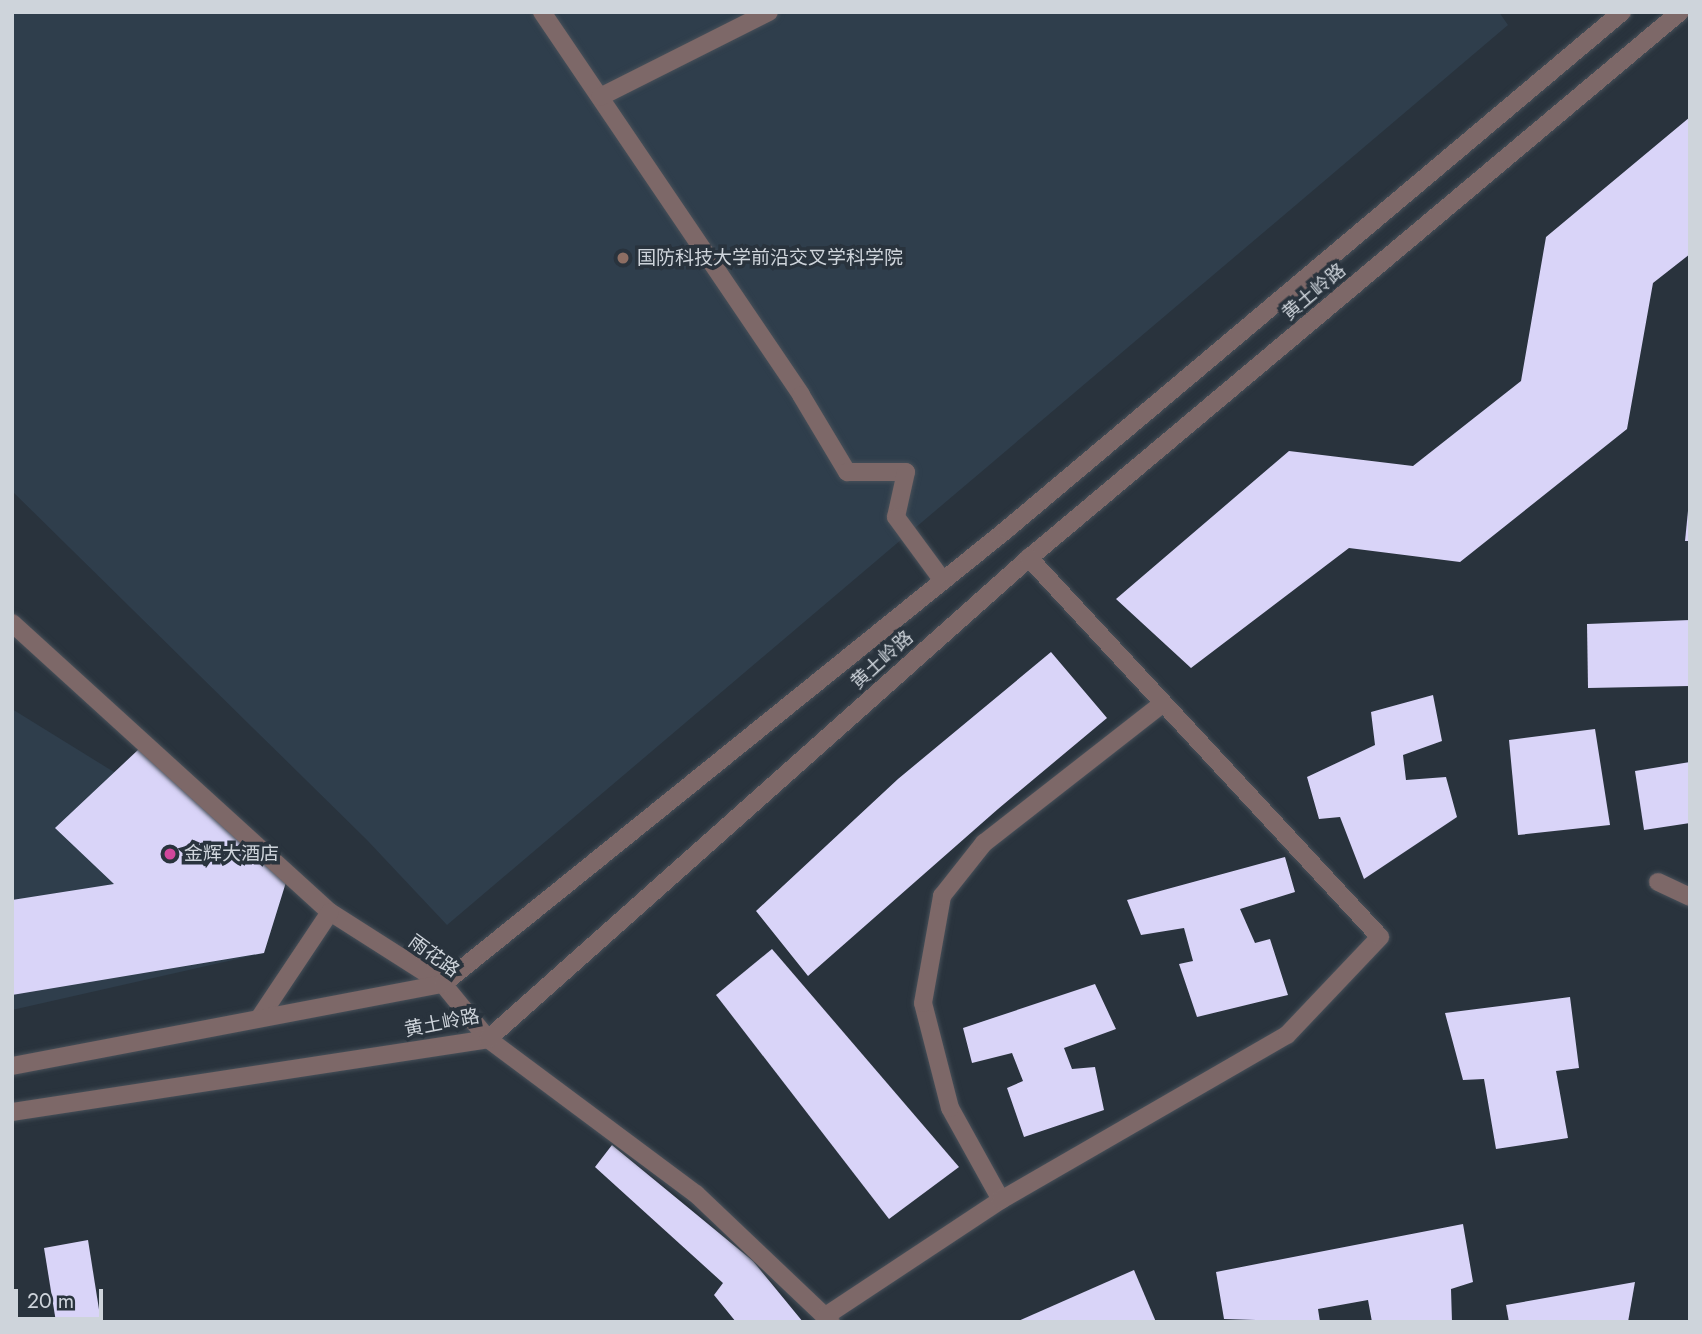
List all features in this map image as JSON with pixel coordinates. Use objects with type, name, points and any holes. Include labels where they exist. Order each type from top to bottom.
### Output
[{"type":"street","points":[[542,12],[801,395],[847,472],[906,472],[896,517],[943,580]]},
{"type":"street","points":[[600,97],[769,12]]},
{"type":"street","name":"黄土岭路","points":[[12,1066],[443,984],[943,580],[1622,12]]},
{"type":"street","name":"黄土岭路","points":[[12,1112],[488,1039],[1029,558],[1680,12]]},
{"type":"street","points":[[829,1319],[1001,1200],[1287,1035],[1380,937],[1029,558]]},
{"type":"street","name":"雨花路","points":[[12,623],[331,912],[443,984],[488,1039],[696,1194],[829,1319]]},
{"type":"street","points":[[1001,1200],[950,1108],[923,1003],[942,896],[984,843],[1162,704]]},
{"type":"street","points":[[1658,882],[1690,897]]},
{"type":"street","points":[[260,1017],[331,912]]},
{"type":"shaded area","name":"国防科技大学前沿交叉学科学院","points":[[12,12],[1499,12],[1508,25],[447,925],[367,840],[12,491]]},
{"type":"shaded area","name":"金辉大酒店","points":[[12,709],[287,879],[264,953],[12,1010]]},
{"type":"building","points":[[1690,117],[1690,254],[1653,283],[1627,429],[1460,562],[1349,548],[1191,668],[1116,599],[1289,451],[1413,466],[1521,381],[1546,237]]},
{"type":"building","points":[[1688,511],[1690,541],[1685,541]]},
{"type":"building","points":[[1690,620],[1690,686],[1588,688],[1587,624]]},
{"type":"building","points":[[1051,652],[1107,718],[998,809],[808,976],[756,911],[898,779]]},
{"type":"building","points":[[1433,695],[1442,741],[1403,755],[1406,780],[1446,777],[1457,817],[1364,879],[1340,817],[1319,819],[1307,777],[1375,745],[1371,712]]},
{"type":"building","points":[[1595,729],[1610,825],[1518,835],[1509,740]]},
{"type":"building","name":"金辉大酒店","points":[[139,749],[287,879],[264,953],[12,995],[12,900],[114,884],[55,828]]},
{"type":"building","points":[[1690,762],[1690,823],[1644,830],[1635,771]]},
{"type":"building","points":[[1285,857],[1295,892],[1240,909],[1255,943],[1270,939],[1288,995],[1197,1017],[1179,964],[1193,961],[1184,928],[1141,935],[1127,900]]},
{"type":"building","points":[[772,949],[959,1167],[889,1219],[716,995]]},
{"type":"building","points":[[1095,984],[1116,1029],[1064,1048],[1072,1069],[1095,1067],[1104,1110],[1024,1137],[1007,1088],[1023,1081],[1012,1053],[972,1063],[963,1028]]},
{"type":"building","points":[[1570,997],[1579,1068],[1556,1071],[1568,1138],[1496,1149],[1484,1079],[1463,1080],[1445,1013]]},
{"type":"building","points":[[612,1145],[753,1261],[803,1322],[736,1322],[714,1295],[723,1283],[595,1167]]},
{"type":"building","points":[[1463,1224],[1473,1282],[1451,1289],[1452,1322],[1372,1322],[1368,1300],[1318,1309],[1320,1322],[1224,1319],[1216,1272]]},
{"type":"building","points":[[88,1240],[101,1322],[56,1322],[44,1248]]},
{"type":"building","points":[[1134,1270],[1156,1322],[1016,1322]]},
{"type":"building","points":[[1635,1282],[1628,1322],[1509,1322],[1506,1305]]},
{"type":"place","name":"国防科技大学前沿交叉学科学院","points":[[623,258]]},
{"type":"place","name":"金辉大酒店","points":[[170,854]]}]
